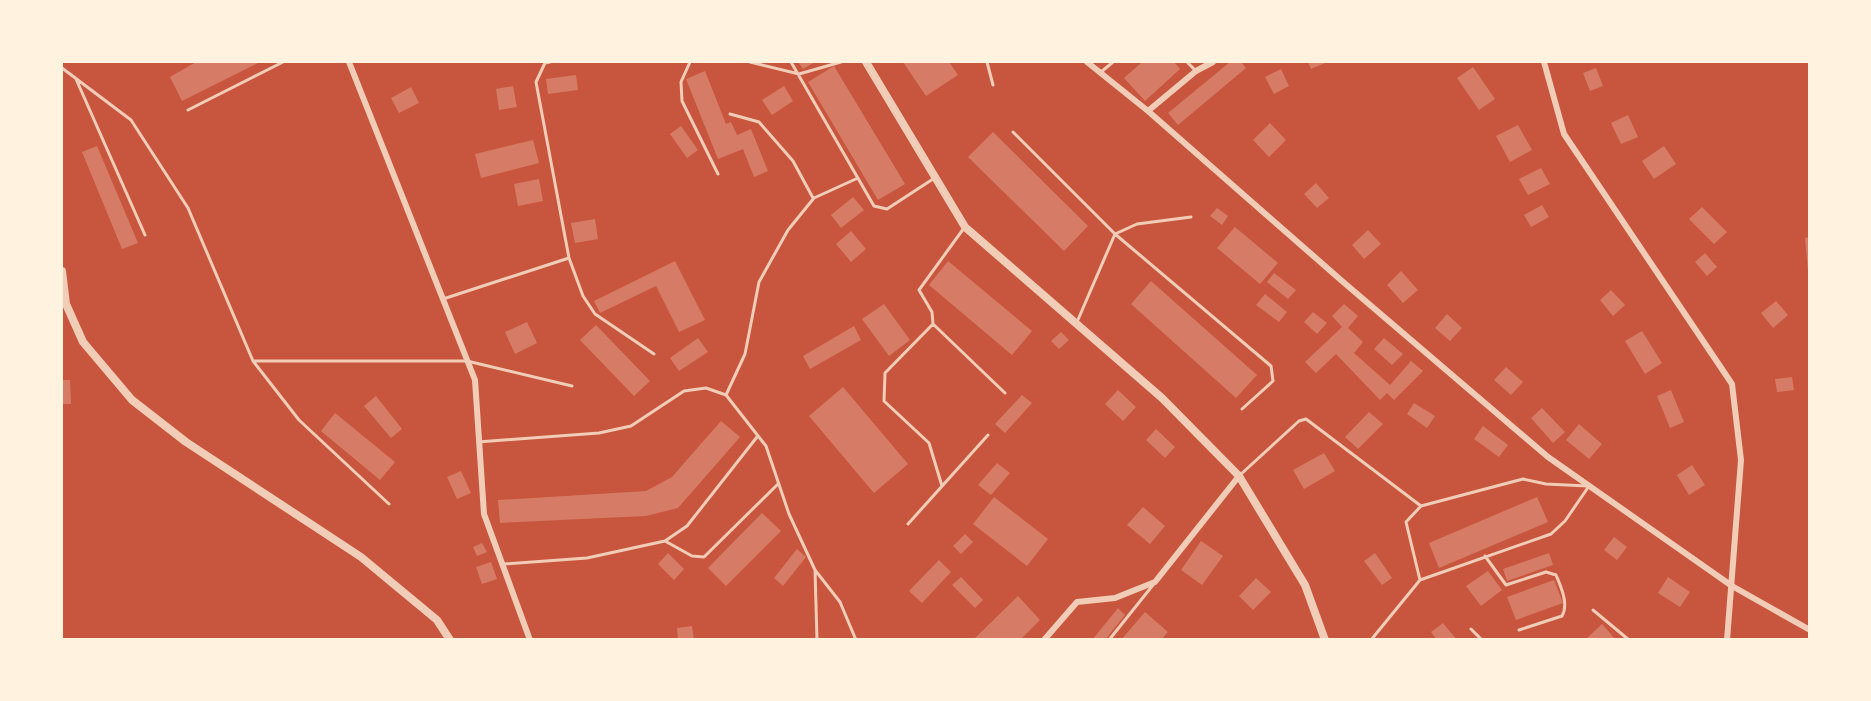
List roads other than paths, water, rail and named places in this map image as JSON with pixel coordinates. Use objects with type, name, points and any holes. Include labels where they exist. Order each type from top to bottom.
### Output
[{"type":"street","points":[[349,62],[475,380],[484,514],[530,639]]},
{"type":"street","points":[[866,62],[933,179],[965,227],[1162,398],[1239,476],[1305,585],[1324,639]]},
{"type":"street","points":[[1087,62],[1148,111],[1548,458],[1732,586],[1809,630]]},
{"type":"street","points":[[1148,111],[1196,71],[1213,62]]},
{"type":"street","points":[[1544,62],[1564,134],[1732,384],[1741,460],[1727,639]]},
{"type":"street","points":[[62,271],[64,304],[83,342],[132,400],[186,442],[361,557],[437,620],[450,639]]},
{"type":"street","points":[[1044,639],[1077,602],[1115,598],[1155,582],[1239,476]]},
{"type":"lane","points":[[188,110],[283,62]]},
{"type":"lane","points":[[550,62],[545,63],[536,82],[568,258],[583,296],[595,314],[654,354]]},
{"type":"lane","points":[[690,62],[681,82],[682,100],[718,174]]},
{"type":"lane","points":[[750,62],[799,74],[841,62]]},
{"type":"lane","points":[[791,62],[874,206],[887,208],[933,179]]},
{"type":"lane","points":[[987,62],[993,85]]},
{"type":"lane","points":[[1101,72],[1113,62]]},
{"type":"lane","points":[[1187,62],[1196,71]]},
{"type":"lane","points":[[62,68],[131,120],[188,208],[253,361],[299,420],[389,504]]},
{"type":"lane","points":[[76,78],[145,235]]},
{"type":"lane","points":[[730,114],[759,122],[793,161],[813,198]]},
{"type":"lane","points":[[1013,132],[1115,234],[1271,366],[1273,381],[1242,410]]},
{"type":"lane","points":[[726,395],[745,354],[759,282],[788,230],[813,198],[858,178]]},
{"type":"lane","points":[[1077,324],[1115,234],[1137,224],[1191,217]]},
{"type":"lane","points":[[965,227],[919,290],[932,312],[933,324],[1005,393]]},
{"type":"lane","points":[[442,299],[568,258]]},
{"type":"lane","points":[[933,324],[885,373],[884,401],[929,443],[942,486]]},
{"type":"lane","points":[[253,361],[467,361],[572,386]]},
{"type":"lane","points":[[478,442],[599,433],[631,426],[684,391],[705,388],[726,395],[766,446],[778,484],[816,570],[840,602],[856,639]]},
{"type":"lane","points":[[1239,476],[1299,421],[1306,418],[1421,507]]},
{"type":"lane","points":[[908,524],[988,435]]},
{"type":"lane","points":[[502,564],[587,558],[664,541],[687,526],[757,437]]},
{"type":"lane","points":[[1420,580],[1406,522],[1412,513],[1421,507],[1523,479],[1546,484],[1589,486]]},
{"type":"lane","points":[[664,541],[692,556],[704,557],[778,484]]},
{"type":"lane","points":[[1371,639],[1420,580],[1551,534],[1565,521],[1589,486]]},
{"type":"lane","points":[[1485,556],[1506,585],[1546,572],[1556,575],[1563,595],[1565,611],[1562,616],[1519,630]]},
{"type":"lane","points":[[816,570],[816,639]]},
{"type":"lane","points":[[1109,639],[1155,582]]},
{"type":"lane","points":[[1593,610],[1629,639]]},
{"type":"lane","points":[[1471,629],[1482,639]]}]
